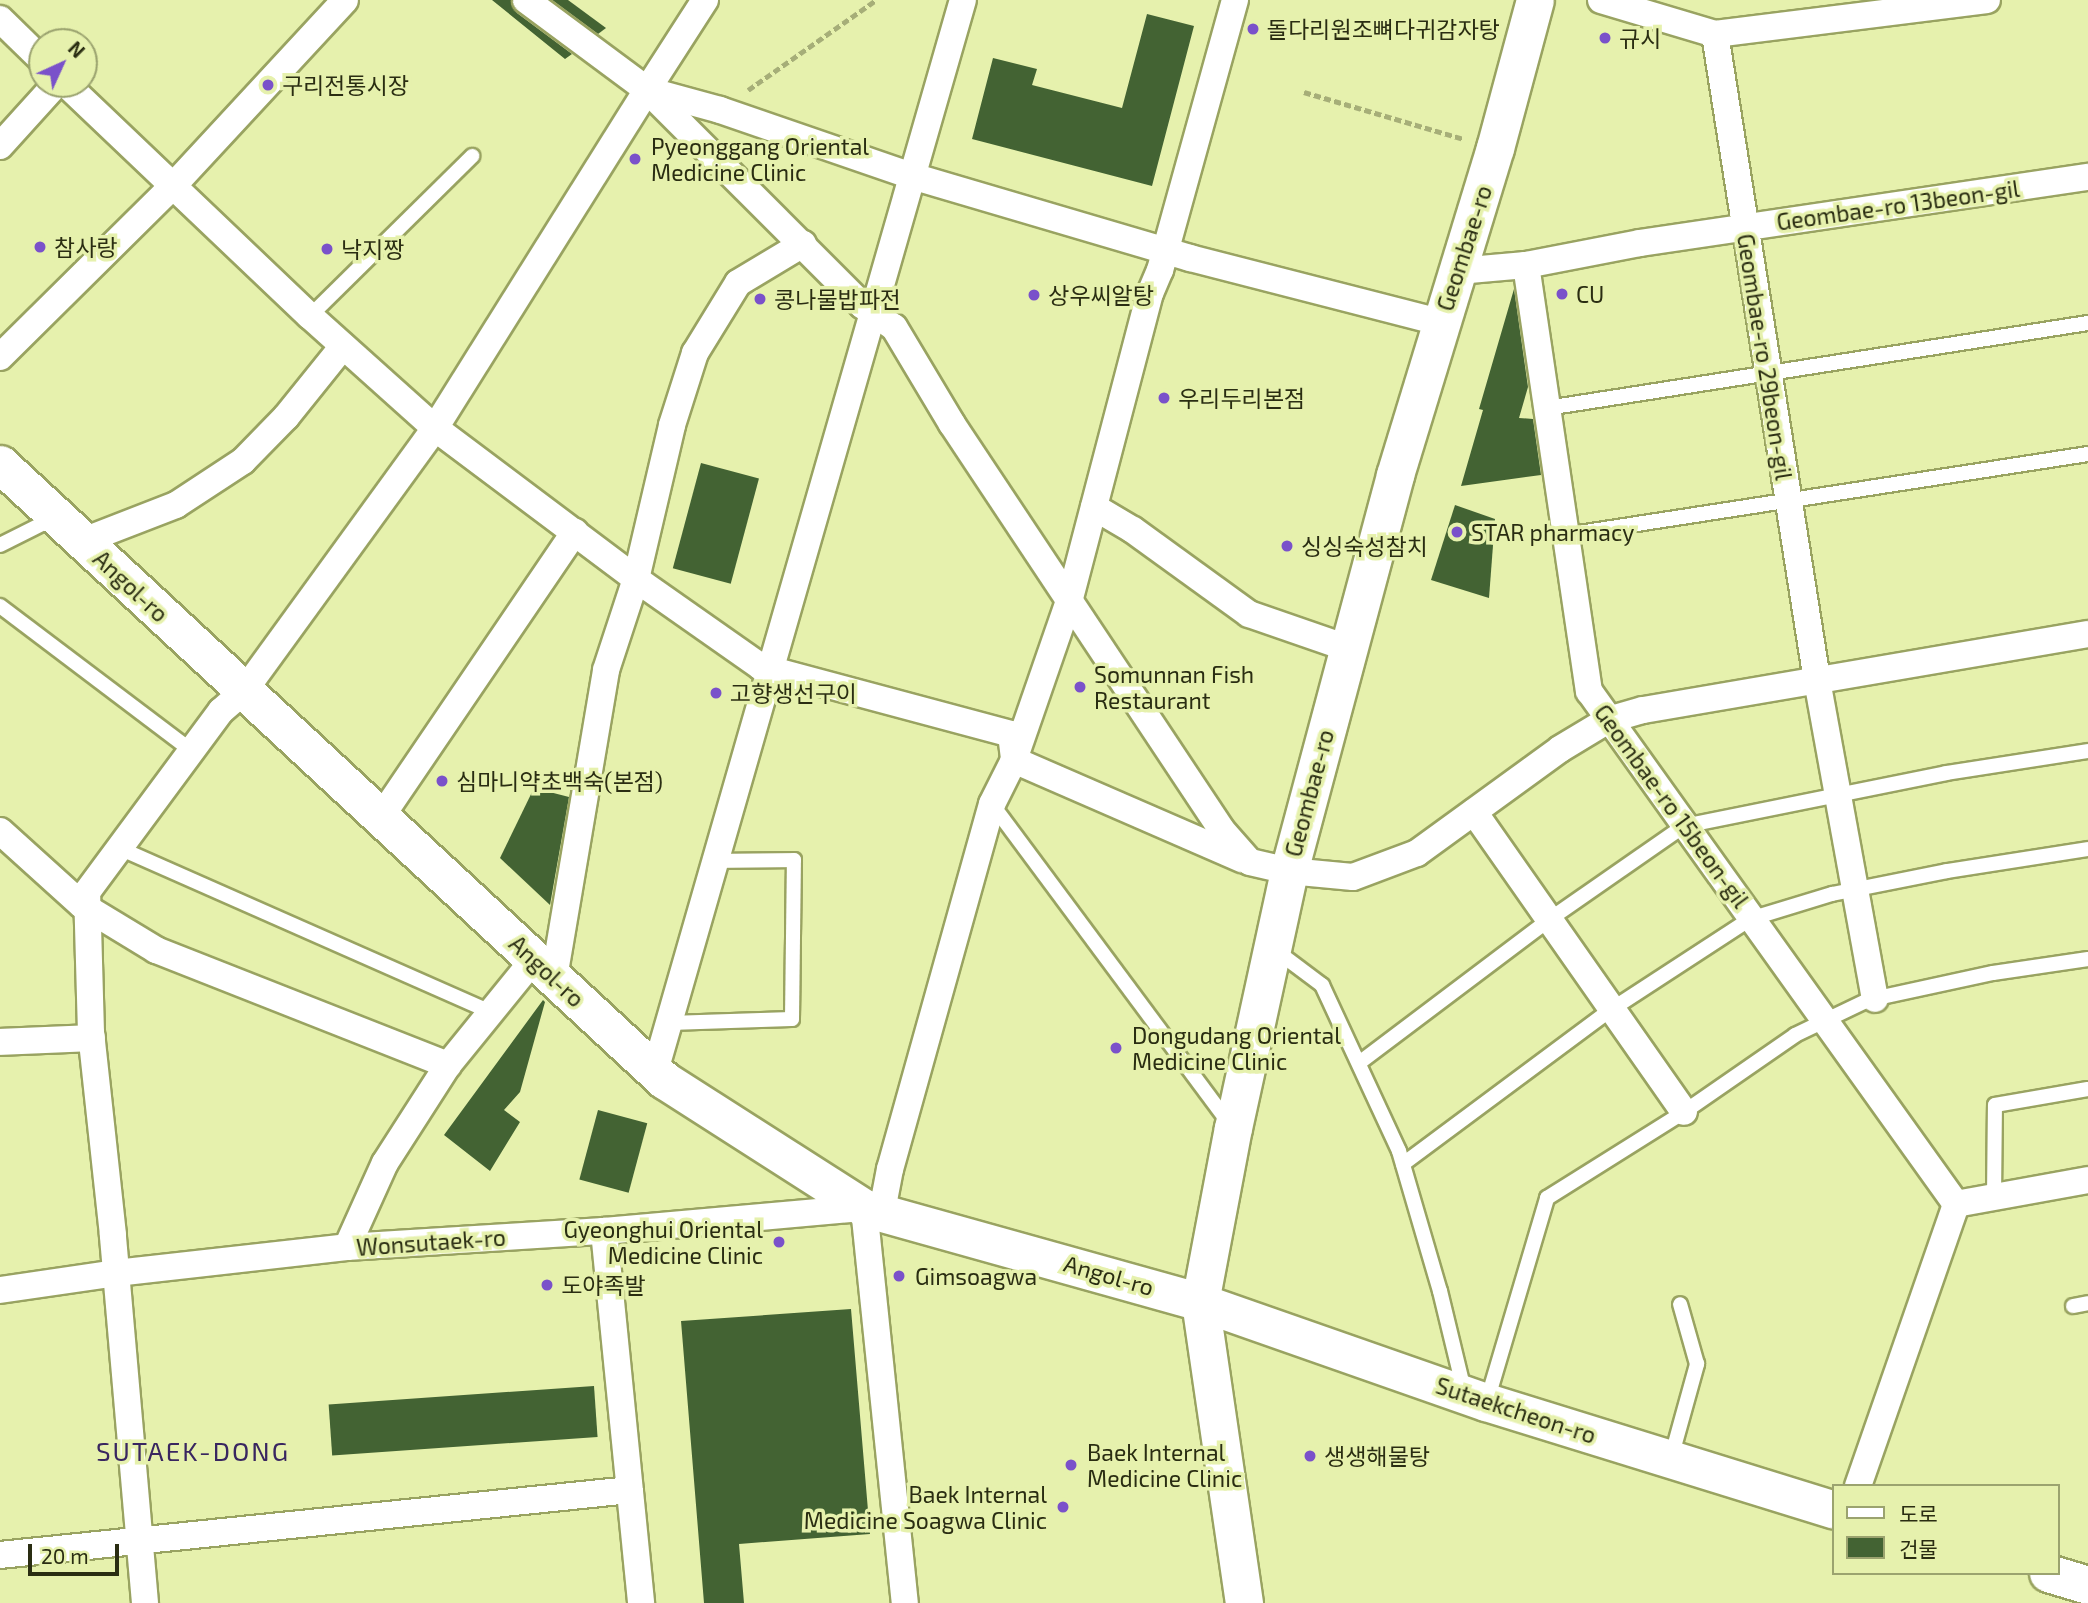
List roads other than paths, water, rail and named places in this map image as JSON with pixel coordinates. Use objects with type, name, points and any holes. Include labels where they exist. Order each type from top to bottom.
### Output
[{"type":"street","points":[[0,357],[173,186],[345,0]]},
{"type":"street","points":[[526,0],[647,89],[872,311],[894,327],[952,424],[1220,828],[1250,862]]},
{"type":"street","points":[[145,1603],[92,1038],[87,892],[221,711],[244,691],[435,428],[705,0]]},
{"type":"street","points":[[655,1071],[872,311],[915,177],[963,0]]},
{"type":"street","points":[[905,1603],[873,1209],[890,1169],[992,804],[1014,760],[1069,601],[1150,293],[1166,251],[1235,0]]},
{"type":"street","name":"Geombae-ro","points":[[1244,1603],[1200,1302],[1233,1128],[1289,871],[1348,648],[1440,322],[1496,148],[1535,0]]},
{"type":"street","points":[[1601,0],[1715,34],[1987,0]]},
{"type":"street","points":[[0,19],[28,46]]},
{"type":"street","name":"Geombae-ro 29beon-gil","points":[[1715,34],[1743,227],[1817,680],[1875,999]]},
{"type":"street","points":[[647,89],[720,110],[915,177],[1166,251],[1440,322]]},
{"type":"street","points":[[0,146],[43,98]]},
{"type":"street","points":[[81,98],[310,316],[435,428],[636,579],[761,667],[1011,734],[1014,760]]},
{"type":"street","name":"Geombae-ro 13beon-gil","points":[[1458,271],[1526,265],[1743,227],[2088,177]]},
{"type":"street","points":[[347,1247],[384,1163],[448,1065],[491,1012],[544,968],[606,670],[636,579],[672,425],[695,353],[738,283],[803,244]]},
{"type":"street","name":"Geombae-ro 15beon-gil","points":[[1526,265],[1589,691],[1956,1203]]},
{"type":"street","points":[[83,541],[176,505],[243,461],[286,417],[343,346]]},
{"type":"street","name":"Angol-ro","points":[[0,464],[655,1071],[873,1209],[1200,1302]]},
{"type":"street","points":[[1094,507],[1133,530],[1249,614],[1348,648]]},
{"type":"street","points":[[381,817],[575,532]]},
{"type":"street","points":[[1014,760],[1250,862],[1289,871],[1353,877],[1418,853],[1560,749],[1608,720],[1643,710],[2088,634]]},
{"type":"street","points":[[1474,812],[1684,1112]]},
{"type":"street","points":[[0,831],[88,909],[156,950],[448,1065]]},
{"type":"street","points":[[0,1042],[92,1038]]},
{"type":"street","points":[[1859,1484],[1956,1203],[2088,1180]]},
{"type":"street","name":"Wonsutaek-ro","points":[[0,1290],[116,1273],[347,1247],[604,1231],[873,1209]]},
{"type":"street","points":[[604,1231],[641,1603]]},
{"type":"street","name":"Sutaekcheon-ro","points":[[1200,1302],[1476,1399],[1832,1509]]},
{"type":"street","points":[[0,1555],[630,1490]]},
{"type":"street","points":[[2055,1575],[2088,1585]]},
{"type":"lane","points":[[310,316],[472,156]]},
{"type":"lane","points":[[1547,408],[2088,323]]},
{"type":"lane","points":[[1566,535],[2088,454]]},
{"type":"lane","points":[[0,545],[57,517]]},
{"type":"lane","points":[[0,607],[193,752]]},
{"type":"lane","points":[[1359,1063],[1550,919],[1684,826],[1946,773],[2088,751]]},
{"type":"lane","points":[[992,804],[1233,1128]]},
{"type":"lane","points":[[120,848],[491,1012]]},
{"type":"lane","points":[[1403,1164],[1612,1009],[1752,919],[1854,890],[1947,871],[2088,849]]},
{"type":"lane","points":[[669,1023],[792,1019],[794,860],[716,861]]},
{"type":"lane","points":[[1272,947],[1322,985],[1359,1063],[1403,1164],[1440,1291],[1476,1399]]},
{"type":"lane","points":[[1476,1399],[1547,1198],[1684,1112],[1795,1035],[1875,999],[1993,973],[2088,959]]},
{"type":"lane","points":[[1994,1197],[1995,1105],[2088,1090]]},
{"type":"lane","points":[[2073,1306],[2088,1303]]},
{"type":"lane","points":[[1670,1459],[1697,1364],[1680,1304]]},
{"type":"place","name":"돌다리원조뼈다귀감자탕","points":[[1253,29]]},
{"type":"place","name":"규시","points":[[1605,38]]},
{"type":"place","name":"구리전통시장","points":[[268,85]]},
{"type":"place","name":"Pyeonggang Oriental Medicine Clinic","points":[[635,159]]},
{"type":"place","name":"참사랑","points":[[40,247]]},
{"type":"place","name":"낙지짱","points":[[327,249]]},
{"type":"place","name":"CU","points":[[1562,294]]},
{"type":"place","name":"상우씨알탕","points":[[1034,295]]},
{"type":"place","name":"콩나물밥파전","points":[[760,299]]},
{"type":"place","name":"우리두리본점","points":[[1164,398]]},
{"type":"place","name":"STAR pharmacy","points":[[1457,532]]},
{"type":"place","name":"싱싱숙성참치","points":[[1287,546]]},
{"type":"place","name":"Somunnan Fish Restaurant","points":[[1080,687]]},
{"type":"place","name":"고향생선구이","points":[[716,693]]},
{"type":"place","name":"심마니약초백숙(본점)","points":[[442,781]]},
{"type":"place","name":"Dongudang Oriental Medicine Clinic","points":[[1116,1048]]},
{"type":"place","name":"Gyeonghui Oriental Medicine Clinic","points":[[779,1242]]},
{"type":"place","name":"Gimsoagwa","points":[[899,1276]]},
{"type":"place","name":"도야족발","points":[[547,1285]]},
{"type":"place","name":"생생해물탕","points":[[1310,1456]]},
{"type":"place","name":"Baek Internal Medicine Clinic","points":[[1071,1465]]},
{"type":"place","name":"Baek Internal Medicine Soagwa Clinic","points":[[1063,1507]]},
{"type":"district","name":"SUTAEK-DONG","points":[[193,1451]]}]
